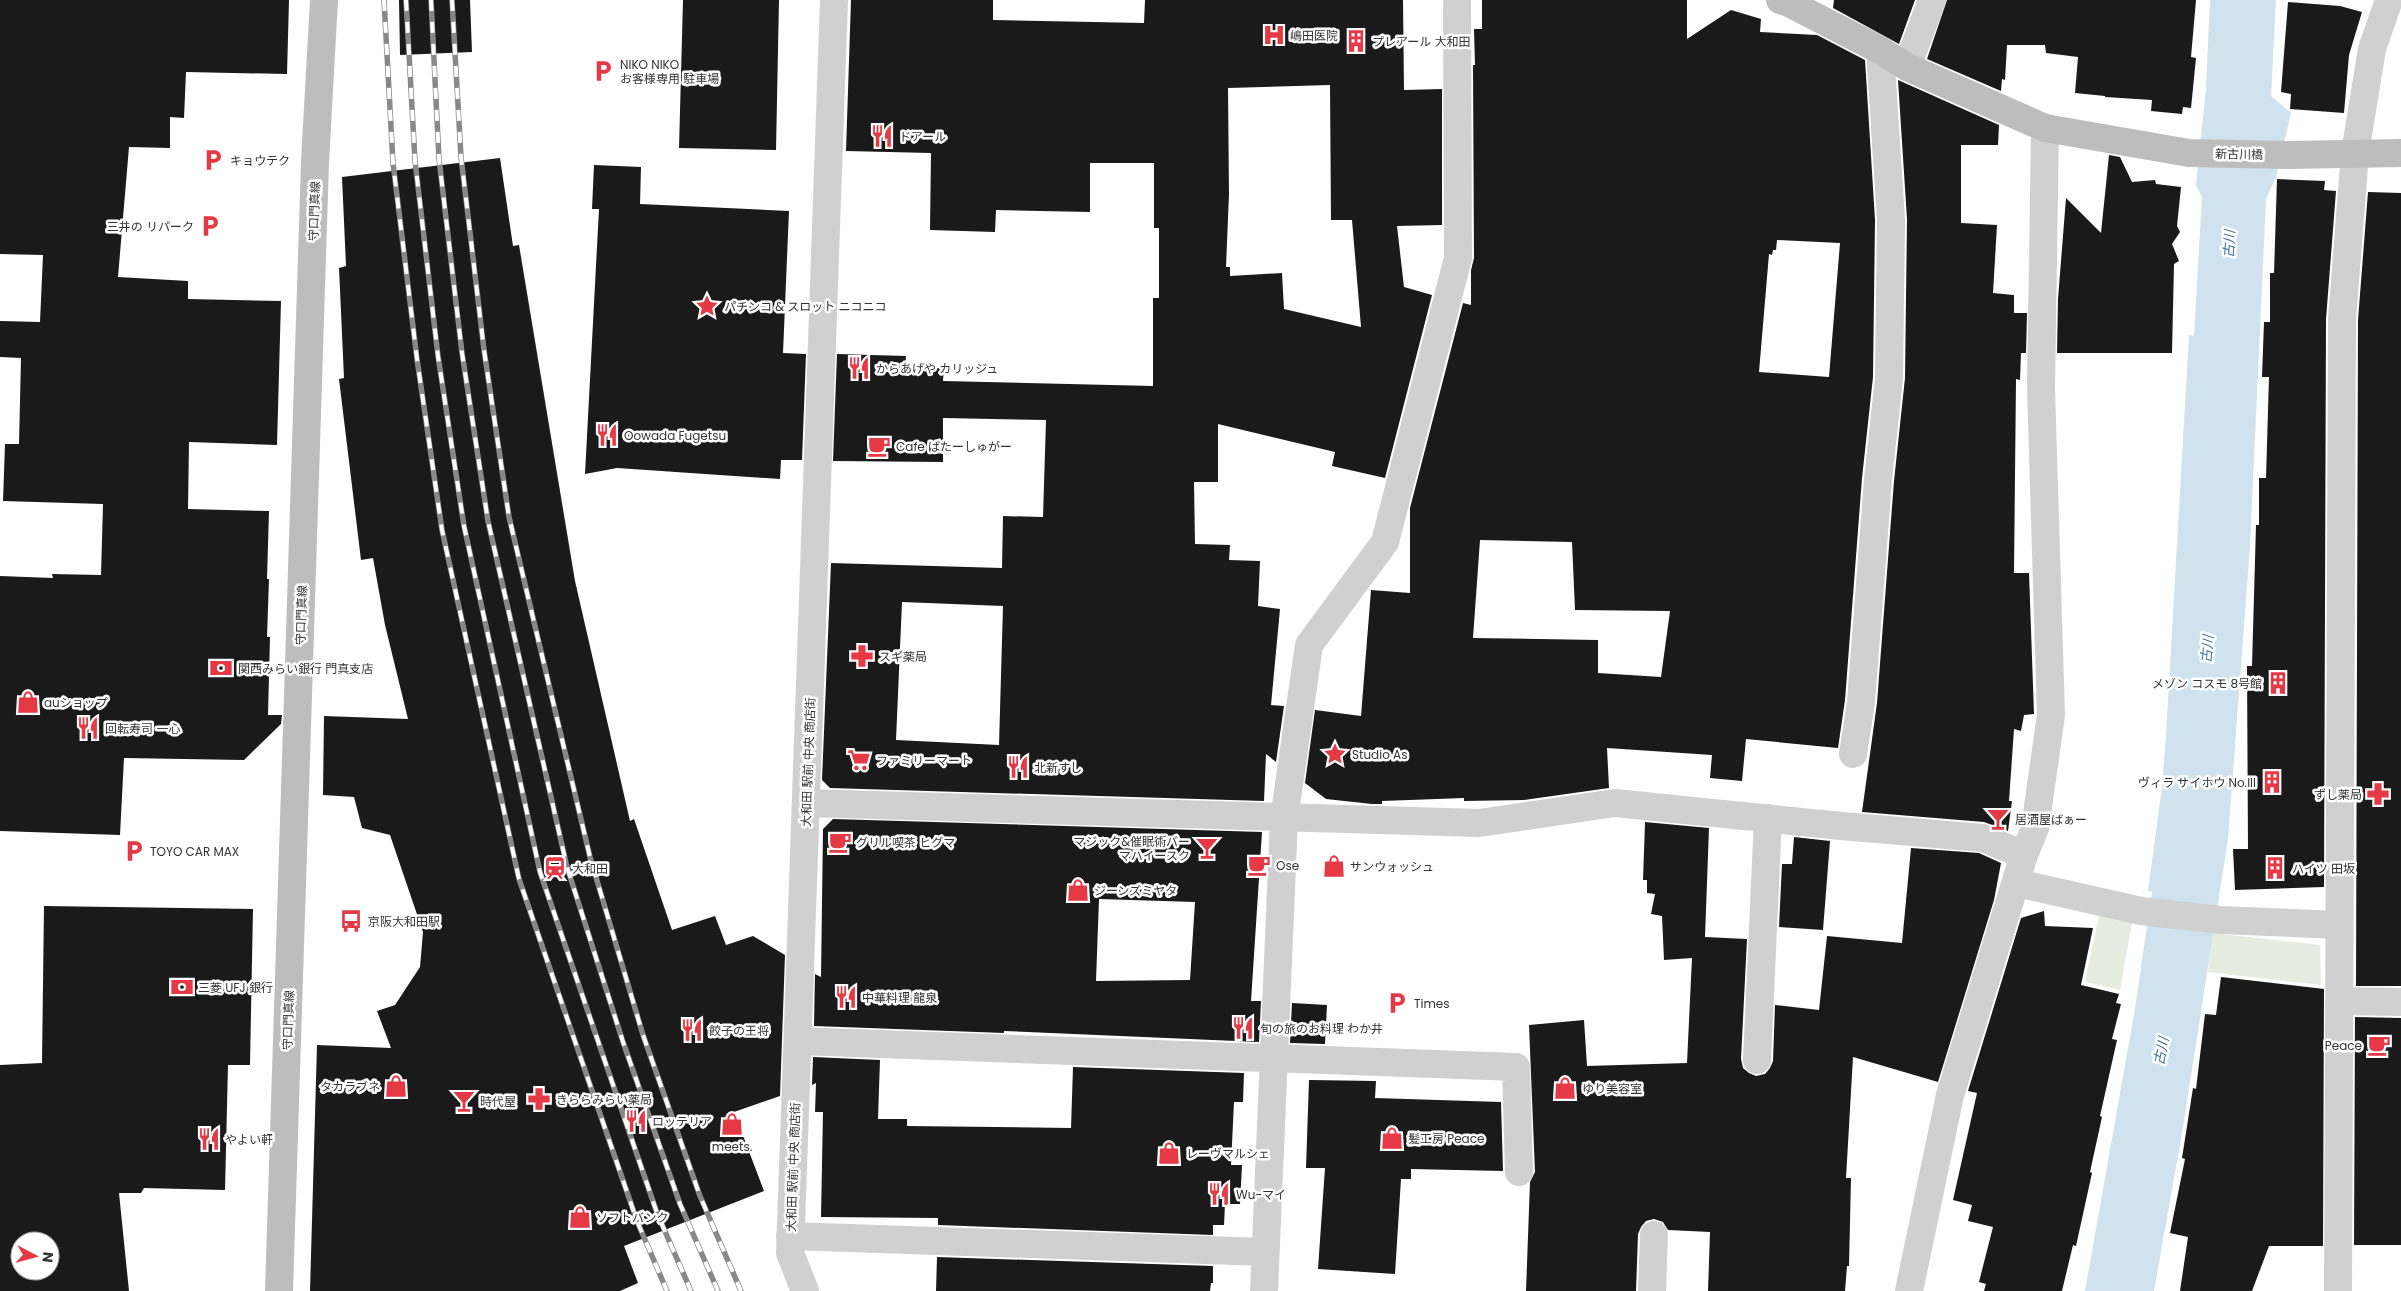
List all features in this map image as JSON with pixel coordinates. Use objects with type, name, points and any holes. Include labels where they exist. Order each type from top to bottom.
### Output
[{"type":"main road","name":"守口門真線","points":[[279,1291],[315,162],[324,0]]},
{"type":"main road","name":"新古川橋","points":[[1780,0],[1880,50],[1908,68],[2045,128],[2189,153],[2288,155],[2401,153]]},
{"type":"street","name":"大和田 駅前 中央 商店街","points":[[805,1291],[790,1253],[790,1236],[807,804],[834,0]]},
{"type":"street","points":[[1264,1291],[1284,819],[1310,645],[1385,542],[1458,258],[1457,0]]},
{"type":"street","points":[[1908,68],[1932,0]]},
{"type":"street","points":[[2338,1291],[2342,319],[2355,153],[2372,49],[2389,0]]},
{"type":"street","points":[[1853,754],[1861,702],[1878,480],[1889,378],[1891,220],[1880,50]]},
{"type":"street","points":[[1909,1291],[1950,1095],[2024,855],[2036,828],[2051,715],[2042,389],[2045,128]]},
{"type":"street","points":[[807,804],[1284,819],[1479,823],[1615,803],[1983,838],[2024,855]]},
{"type":"street","points":[[1757,1060],[1768,818]]},
{"type":"street","points":[[2016,883],[2141,911],[2221,920],[2339,925]]},
{"type":"street","points":[[2340,1001],[2401,1002]]},
{"type":"street","points":[[798,1041],[1516,1067],[1518,1172]]},
{"type":"street","points":[[1652,1291],[1654,1235]]},
{"type":"street","points":[[790,1236],[1265,1252]]},
{"type":"shaded area","points":[[2099,915],[2132,923],[2120,990],[2085,982]]},
{"type":"shaded area","points":[[2213,933],[2320,945],[2321,985],[2208,972]]},
{"type":"water","name":"古川","points":[[2210,0],[2276,0],[2271,96],[2291,113],[2276,177],[2266,199],[2250,546],[2228,839],[2182,1133],[2154,1291],[2085,1291],[2135,1009],[2152,892],[2148,891],[2162,787],[2166,736],[2189,335],[2194,336],[2202,197],[2196,185],[2206,89]]},
{"type":"building","points":[[0,0],[289,0],[287,74],[186,72],[184,118],[170,117],[170,148],[129,147],[118,277],[188,281],[188,299],[281,301],[277,445],[189,442],[188,509],[269,511],[267,579],[269,579],[267,637],[270,637],[268,715],[282,715],[281,724],[244,760],[124,758],[120,835],[0,831],[0,576],[53,578],[52,574],[101,575],[103,504],[3,501],[5,444],[19,444],[21,358],[0,357],[0,321],[40,322],[43,255],[0,254]]},
{"type":"building","points":[[399,0],[470,0],[472,52],[400,55]]},
{"type":"building","points":[[683,0],[779,0],[776,150],[679,148]]},
{"type":"building","points":[[851,0],[993,0],[993,20],[1144,23],[1145,0],[1403,0],[1404,90],[1442,89],[1442,225],[1397,226],[1404,287],[1432,295],[1385,478],[1332,466],[1335,452],[1218,424],[1218,482],[1194,482],[1195,544],[1230,545],[1229,560],[1260,561],[1258,606],[1280,609],[1271,705],[1284,706],[1276,762],[1266,754],[1264,801],[830,788],[822,780],[831,563],[1002,568],[1003,516],[1043,517],[1046,420],[943,418],[943,462],[833,461],[837,354],[906,356],[905,368],[944,368],[943,381],[1153,386],[1153,298],[1159,298],[1159,228],[1154,228],[1154,163],[1090,163],[1090,212],[996,210],[995,232],[930,230],[931,153],[846,151]],"holes":[[[1330,85],[1331,220],[1352,220],[1361,327],[1284,309],[1282,273],[1230,276],[1230,267],[1226,267],[1229,194],[1228,88]],[[902,602],[1003,606],[999,745],[896,740]]]},
{"type":"building","points":[[1482,0],[1687,0],[1687,39],[1731,10],[1761,19],[1760,32],[1817,35],[1865,60],[1875,220],[1873,377],[1862,478],[1845,700],[1838,748],[1746,739],[1742,781],[1710,778],[1712,755],[1607,748],[1609,788],[1524,800],[1464,801],[1464,798],[1382,801],[1382,804],[1372,804],[1326,799],[1305,783],[1315,710],[1361,716],[1371,590],[1410,593],[1410,508],[1463,303],[1471,305],[1471,270],[1474,258],[1474,29],[1482,29]],"holes":[[[1777,240],[1840,243],[1829,377],[1759,372],[1769,254],[1772,255],[1773,250],[1776,250]],[[1480,540],[1572,542],[1575,610],[1670,611],[1661,677],[1598,673],[1598,640],[1473,638]]]},
{"type":"building","points":[[1834,0],[1915,0],[1899,44],[1833,8]]},
{"type":"building","points":[[1947,0],[2196,0],[2191,57],[2196,58],[2191,108],[2183,107],[2182,114],[2151,111],[2152,100],[2075,93],[2078,57],[2046,53],[2045,45],[2007,45],[2005,80],[2002,79],[2001,91],[1927,59]]},
{"type":"building","points":[[2288,2],[2340,6],[2362,12],[2349,55],[2344,113],[2290,109],[2291,94],[2281,92]]},
{"type":"building","points":[[1898,80],[1999,125],[1998,145],[1961,145],[1961,223],[1997,225],[1993,293],[2014,295],[2014,313],[2027,313],[2026,353],[2021,353],[2020,380],[2016,379],[2014,573],[2029,573],[2034,714],[2024,715],[2021,731],[2014,729],[2009,801],[2012,801],[2008,831],[1984,822],[1862,812],[1877,703],[1894,481],[1905,378],[1907,219]]},
{"type":"building","points":[[2109,155],[2120,157],[2132,182],[2155,180],[2156,184],[2181,187],[2177,226],[2180,232],[2172,244],[2179,261],[2174,264],[2172,353],[2057,353],[2058,299],[2066,198],[2101,233]]},
{"type":"building","points":[[500,158],[513,246],[519,245],[575,581],[630,821],[634,819],[672,930],[715,916],[726,945],[753,936],[785,955],[780,1096],[734,1112],[764,1191],[624,1246],[638,1283],[620,1291],[310,1291],[317,1045],[391,1048],[377,1011],[395,1005],[420,967],[423,932],[390,835],[362,828],[354,797],[323,795],[324,716],[408,719],[385,625],[373,558],[361,560],[339,379],[344,378],[339,268],[346,266],[342,177]]},
{"type":"building","points":[[594,165],[641,167],[640,204],[789,211],[783,353],[806,354],[802,460],[781,460],[780,479],[617,468],[585,474],[599,209],[592,209]]},
{"type":"building","points":[[2277,179],[2325,181],[2324,190],[2336,191],[2326,319],[2324,887],[2235,890],[2233,849],[2248,849],[2247,666],[2252,666],[2256,525],[2259,525],[2259,478],[2266,478],[2269,377],[2262,377],[2264,322],[2270,322],[2270,273],[2274,273]]},
{"type":"building","points":[[2368,192],[2401,193],[2401,986],[2356,986],[2358,320]]},
{"type":"building","points":[[833,819],[1262,832],[1251,1001],[1261,1001],[1259,1042],[1004,1031],[1004,1033],[814,1026],[815,974],[821,977],[823,829]],"holes":[[[1099,899],[1195,902],[1190,980],[1096,981]]]},
{"type":"building","points":[[1645,822],[1709,828],[1705,937],[1747,939],[1741,1059],[1743,1068],[1756,1076],[1765,1074],[1773,1061],[1775,1005],[1819,1010],[1827,936],[1902,943],[1911,848],[1979,853],[2001,863],[1994,900],[1938,1082],[1853,1057],[1846,1178],[1851,1178],[1849,1266],[1847,1266],[1845,1291],[1708,1291],[1710,1232],[1668,1230],[1663,1222],[1654,1219],[1646,1221],[1638,1234],[1636,1291],[1526,1291],[1530,1182],[1535,1172],[1529,1025],[1584,1020],[1587,1066],[1687,1063],[1692,958],[1664,960],[1662,916],[1651,914],[1655,894],[1647,893],[1647,880],[1643,880]]},
{"type":"building","points":[[1794,837],[1830,841],[1823,930],[1779,927],[1782,864],[1792,864]]},
{"type":"building","points":[[44,906],[253,909],[250,1065],[228,1065],[225,1190],[144,1188],[141,1193],[119,1193],[129,1291],[0,1291],[0,1065],[42,1063]]},
{"type":"building","points":[[2044,911],[2045,926],[2093,928],[2081,985],[2119,994],[2116,1003],[2121,1004],[2112,1039],[2117,1040],[2100,1116],[2102,1117],[2090,1172],[2092,1173],[2076,1246],[2073,1245],[2062,1291],[1984,1291],[1986,1284],[1979,1282],[1993,1227],[1968,1221],[1972,1205],[1953,1200],[1977,1093],[1968,1091],[2021,918]]},
{"type":"building","points":[[2221,977],[2324,989],[2323,1246],[2269,1246],[2252,1291],[2180,1291],[2188,1237],[2170,1233],[2185,1159],[2182,1158],[2193,1088],[2196,1089],[2205,1014],[2216,1015]]},
{"type":"building","points":[[1292,1003],[1327,1005],[1325,1044],[1290,1043]]},
{"type":"building","points":[[2355,1017],[2401,1018],[2401,1245],[2354,1245]]},
{"type":"building","points":[[813,1057],[880,1060],[878,1119],[907,1119],[907,1126],[1071,1128],[1073,1067],[1244,1073],[1243,1102],[1234,1102],[1231,1165],[1242,1165],[1240,1204],[1225,1204],[1224,1225],[1213,1225],[1213,1235],[938,1225],[938,1218],[821,1217],[823,1112],[815,1112],[816,1083],[812,1085]]},
{"type":"building","points":[[1309,1080],[1376,1081],[1375,1098],[1501,1102],[1503,1171],[1411,1169],[1411,1179],[1401,1179],[1395,1274],[1318,1269],[1325,1168],[1306,1168]]},
{"type":"building","points":[[937,1257],[1213,1266],[1213,1283],[1211,1283],[1210,1291],[936,1291]]},
{"type":"railway","points":[[384,0],[393,163],[417,359],[442,530],[519,879],[637,1221],[667,1291]]},
{"type":"railway","points":[[406,0],[415,161],[438,356],[464,526],[540,872],[657,1213],[691,1291]]},
{"type":"railway","points":[[431,0],[439,159],[462,353],[488,521],[567,867],[623,1042],[680,1204],[718,1291]]},
{"type":"railway","points":[[452,0],[461,157],[484,350],[509,517],[590,857],[643,1035],[700,1196],[741,1291]]},
{"type":"place","name":"嶋田医院","points":[[1274,35]]},
{"type":"place","name":"プレアール 大和田","points":[[1356,41]]},
{"type":"place","name":"NIKO NIKO お客様専用 駐車場","points":[[603,71]]},
{"type":"place","name":"ドアール","points":[[882,136]]},
{"type":"place","name":"キョウテク","points":[[213,160]]},
{"type":"place","name":"三井の リパーク","points":[[210,226]]},
{"type":"place","name":"パチンコ & スロット ニコニコ","points":[[707,306]]},
{"type":"place","name":"からあげや カリッジュ","points":[[859,368]]},
{"type":"place","name":"Oowada Fugetsu","points":[[607,435]]},
{"type":"place","name":"Cafe ばたーしゅがー","points":[[879,446]]},
{"type":"place","name":"スギ薬局","points":[[862,656]]},
{"type":"place","name":"関西みらい銀行 門真支店","points":[[221,668]]},
{"type":"place","name":"メゾン コスモ 8号館","points":[[2278,683]]},
{"type":"place","name":"auショップ","points":[[28,702]]},
{"type":"place","name":"回転寿司 一心","points":[[88,728]]},
{"type":"place","name":"Studio As","points":[[1335,754]]},
{"type":"place","name":"ファミリーマート","points":[[859,760]]},
{"type":"place","name":"北新すし","points":[[1018,767]]},
{"type":"place","name":"ヴィラ サイホウ No.III","points":[[2272,782]]},
{"type":"place","name":"ずし薬局","points":[[2378,794]]},
{"type":"place","name":"居酒屋ばぁー","points":[[1998,819]]},
{"type":"place","name":"グリル喫茶 ヒグマ","points":[[840,842]]},
{"type":"place","name":"マジック&催眠術バー マハイースク","points":[[1207,848]]},
{"type":"place","name":"TOYO CAR MAX","points":[[134,851]]},
{"type":"place","name":"Ose","points":[[1259,865]]},
{"type":"place","name":"サンウォッシュ","points":[[1334,866]]},
{"type":"place","name":"大和田","points":[[555,868]]},
{"type":"place","name":"ハイツ 田坂","points":[[2275,868]]},
{"type":"place","name":"ジーンズミヤタ","points":[[1078,890]]},
{"type":"place","name":"京阪大和田駅","points":[[351,921]]},
{"type":"place","name":"三菱 UFJ 銀行","points":[[182,987]]},
{"type":"place","name":"中華料理 龍泉","points":[[846,997]]},
{"type":"place","name":"Times","points":[[1397,1003]]},
{"type":"place","name":"旬の旅のお料理 わか井","points":[[1243,1028]]},
{"type":"place","name":"餃子の王将","points":[[692,1030]]},
{"type":"place","name":"Peace","points":[[2379,1045]]},
{"type":"place","name":"タカラブネ","points":[[396,1086]]},
{"type":"place","name":"ゆり美容室","points":[[1565,1088]]},
{"type":"place","name":"きららみらい薬局","points":[[539,1099]]},
{"type":"place","name":"時代屋","points":[[464,1101]]},
{"type":"place","name":"ロッテリア","points":[[636,1121]]},
{"type":"place","name":"meets.","points":[[732,1124]]},
{"type":"place","name":"髪工房 Peace","points":[[1392,1138]]},
{"type":"place","name":"やよい軒","points":[[209,1139]]},
{"type":"place","name":"レーヴマルシェ","points":[[1169,1153]]},
{"type":"place","name":"Wu-マイ","points":[[1219,1194]]},
{"type":"place","name":"ソフトバンク","points":[[580,1217]]}]
